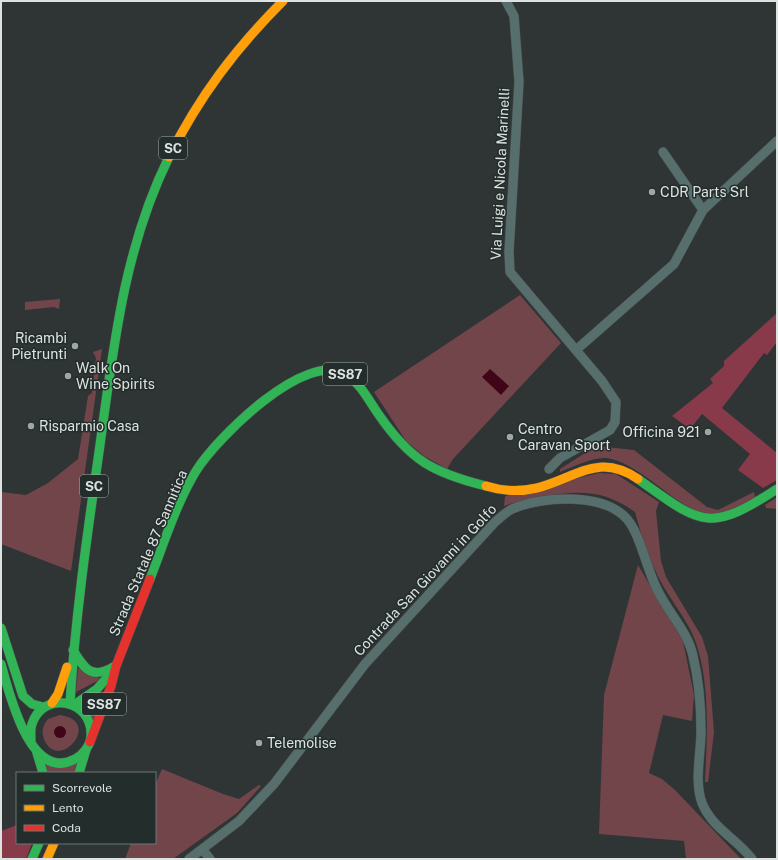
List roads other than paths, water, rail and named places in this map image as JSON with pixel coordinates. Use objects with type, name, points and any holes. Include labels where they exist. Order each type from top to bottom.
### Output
[{"type":"main road","name":"SC","points":[[72,704],[73,650],[115,338],[124,288],[133,250],[152,194],[168,158],[202,97],[230,56],[283,1]]},
{"type":"main road","name":"Strada Statale 87 Sannitica","points":[[88,746],[111,686],[116,666],[191,480],[210,451],[230,429],[282,388],[303,375],[326,370],[343,372],[360,387],[395,439],[415,459],[441,472],[496,489],[523,490],[538,488],[577,471],[595,467],[612,467],[631,474],[665,500],[686,513],[707,520],[728,518],[755,504],[777,489]]},
{"type":"main road","points":[[1,628],[23,696],[29,703],[37,707],[61,702],[72,704],[85,715],[90,723],[88,746],[75,760],[62,763],[48,761],[37,753]]},
{"type":"main road","name":"SC","points":[[47,705],[58,694],[73,650]]},
{"type":"main road","name":"SS87","points":[[73,650],[80,664],[87,671],[96,674],[105,673],[116,666]]},
{"type":"main road","points":[[1,664],[17,716],[37,753],[43,772]]},
{"type":"main road","name":"Strada Statale 87 Sannitica","points":[[72,704],[97,689],[108,678],[116,666]]},
{"type":"main road","points":[[31,742],[29,732],[31,722],[36,714],[47,705]]},
{"type":"main road","name":"SS87","points":[[79,772],[88,746]]},
{"type":"main road","points":[[32,859],[39,844]]},
{"type":"main road","points":[[47,859],[54,844]]},
{"type":"street","name":"Via Luigi e Nicola Marinelli","points":[[506,1],[514,16],[519,82],[509,252],[510,272],[602,381],[616,402],[616,422],[610,430],[560,458],[549,469]]},
{"type":"street","points":[[576,350],[674,264],[703,210],[777,141]]},
{"type":"street","points":[[663,152],[703,210]]},
{"type":"street","name":"Contrada San Giovanni in Golfo","points":[[189,859],[203,850],[238,822],[274,784],[364,664],[495,522],[511,510],[529,504],[567,498],[592,501],[613,509],[627,518],[635,532],[649,574],[659,594],[689,642],[693,656],[700,696],[701,732],[699,781],[702,803],[714,823],[752,859]]},
{"type":"street","points":[[203,850],[210,859]]},
{"type":"place","name":"CDR Parts Srl","points":[[652,192]]},
{"type":"place","name":"Ricambi Pietrunti","points":[[75,346]]},
{"type":"place","name":"Walk On Wine Spirits","points":[[68,376]]},
{"type":"place","name":"Risparmio Casa","points":[[31,426]]},
{"type":"place","name":"Officina 921","points":[[708,432]]},
{"type":"place","name":"Centro Caravan Sport","points":[[510,437]]},
{"type":"place","name":"Telemolise","points":[[259,743]]}]
